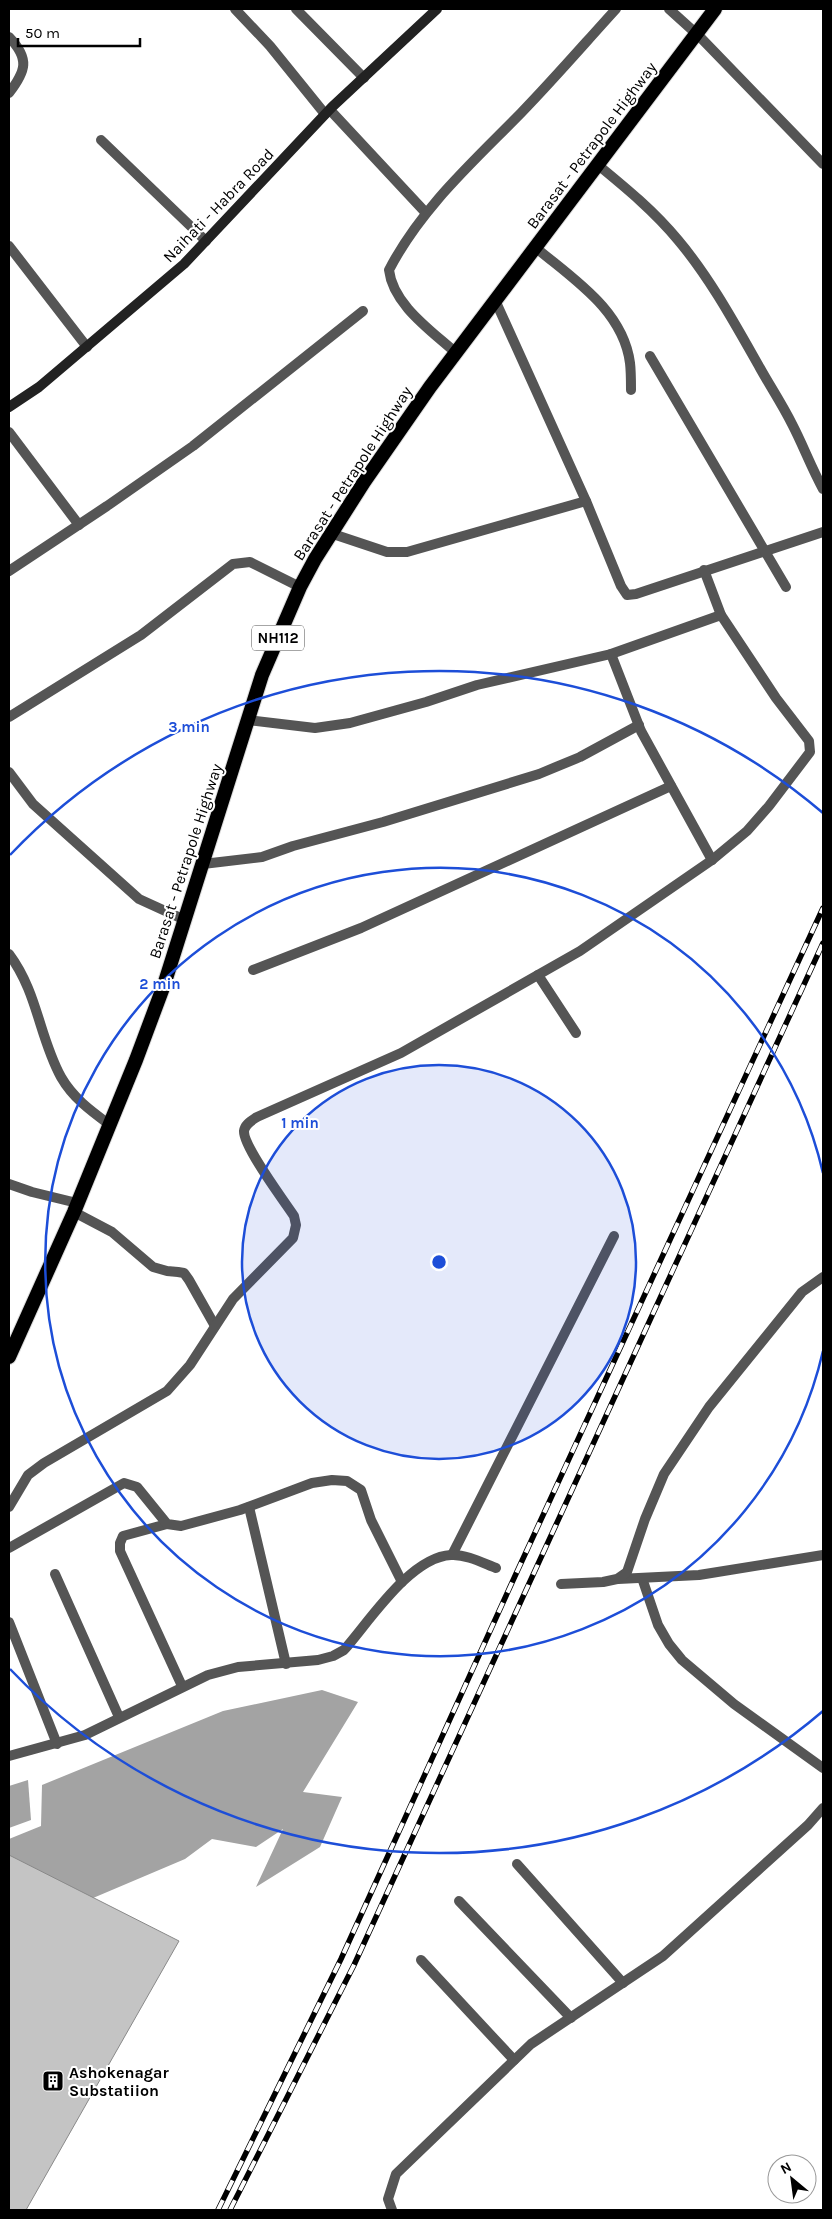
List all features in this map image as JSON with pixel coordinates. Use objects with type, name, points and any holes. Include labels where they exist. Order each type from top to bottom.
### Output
[{"type":"highway","name":"Barasat - Petrapole Highway","points":[[9,1357],[110,1125],[164,985],[262,675],[300,587],[330,533],[456,353],[715,9]]},
{"type":"main road","name":"Naihati - Habra Road","points":[[9,407],[39,387],[184,264],[328,112],[437,9]]},
{"type":"street","points":[[235,9],[328,112],[426,213]]},
{"type":"street","points":[[296,9],[364,78]]},
{"type":"street","points":[[456,353],[409,309],[397,292],[389,270],[426,213],[616,9]]},
{"type":"street","points":[[669,9],[823,162]]},
{"type":"street","points":[[9,37],[16,44],[23,59],[22,76],[9,93]]},
{"type":"street","points":[[101,140],[206,241]]},
{"type":"street","points":[[598,165],[644,203],[661,220],[704,277],[740,331],[792,424],[806,458],[823,488]]},
{"type":"street","points":[[9,246],[87,347]]},
{"type":"street","points":[[536,247],[610,312],[623,338],[630,362],[631,390]]},
{"type":"street","points":[[495,300],[586,501],[621,586],[627,595],[636,594],[823,532]]},
{"type":"street","points":[[9,571],[193,446],[364,311]]},
{"type":"street","points":[[650,356],[786,587]]},
{"type":"street","points":[[9,432],[79,525]]},
{"type":"street","points":[[330,533],[387,552],[407,552],[586,501]]},
{"type":"street","points":[[9,717],[140,635],[233,564],[250,562],[300,587]]},
{"type":"street","points":[[9,1507],[28,1475],[44,1463],[167,1391],[190,1365],[233,1299],[293,1238],[296,1225],[294,1216],[248,1146],[244,1132],[246,1124],[257,1117],[401,1053],[580,951],[712,860],[747,831],[810,752],[809,741],[805,734],[776,698],[721,615],[704,570]]},
{"type":"street","points":[[247,720],[314,728],[350,723],[478,685],[611,654],[721,615]]},
{"type":"street","points":[[611,654],[639,725],[712,860]]},
{"type":"street","points":[[202,864],[262,857],[293,846],[384,822],[539,774],[580,757],[639,725]]},
{"type":"street","points":[[9,772],[33,804],[139,899],[184,920]]},
{"type":"street","points":[[253,970],[361,928],[671,786]]},
{"type":"street","points":[[9,954],[31,992],[61,1078],[82,1105],[110,1125]]},
{"type":"street","points":[[538,975],[576,1033]]},
{"type":"street","points":[[9,1184],[75,1208],[112,1232],[153,1266],[184,1274],[215,1326]]},
{"type":"street","points":[[452,1555],[614,1236]]},
{"type":"street","points":[[617,1579],[627,1572],[632,1561],[645,1519],[664,1474],[709,1407],[802,1292],[823,1277]]},
{"type":"street","points":[[182,1686],[120,1550],[123,1536],[167,1524],[181,1526],[249,1507],[312,1483],[332,1480],[347,1481],[361,1490],[371,1520],[402,1582]]},
{"type":"street","points":[[9,1548],[124,1483],[137,1487],[167,1524]]},
{"type":"street","points":[[249,1507],[286,1664]]},
{"type":"street","points":[[9,1756],[56,1744],[85,1734],[208,1675],[238,1666],[286,1664],[333,1656],[344,1650],[407,1576],[431,1561],[452,1555],[478,1561],[496,1568]]},
{"type":"street","points":[[561,1584],[699,1575],[823,1555]]},
{"type":"street","points":[[55,1574],[119,1717]]},
{"type":"street","points":[[642,1578],[658,1625],[669,1644],[682,1660],[734,1704],[823,1768]]},
{"type":"street","points":[[9,1622],[56,1744]]},
{"type":"street","points":[[392,2210],[388,2199],[396,2174],[531,2044],[662,1956],[808,1826],[823,1808]]},
{"type":"street","points":[[516,1864],[623,1983]]},
{"type":"street","points":[[459,1901],[571,2018]]},
{"type":"street","points":[[421,1960],[514,2060]]},
{"type":"shaded area","points":[[322,1690],[358,1702],[303,1792],[342,1797],[320,1847],[256,1887],[283,1829],[256,1847],[212,1839],[185,1859],[86,1901],[9,1857],[9,1839],[41,1826],[42,1785],[223,1711]]},
{"type":"shaded area","points":[[28,1780],[31,1820],[9,1828],[9,1786]]},
{"type":"building","name":"Ashokenagar Substatiion","points":[[9,1855],[179,1941],[26,2210],[9,2210]]},
{"type":"railway","points":[[218,2210],[341,1959],[823,908]]},
{"type":"railway","points":[[230,2210],[354,1965],[823,943]]},
{"type":"place","name":"Ashokenagar Substatiion","points":[[53,2081]]}]
